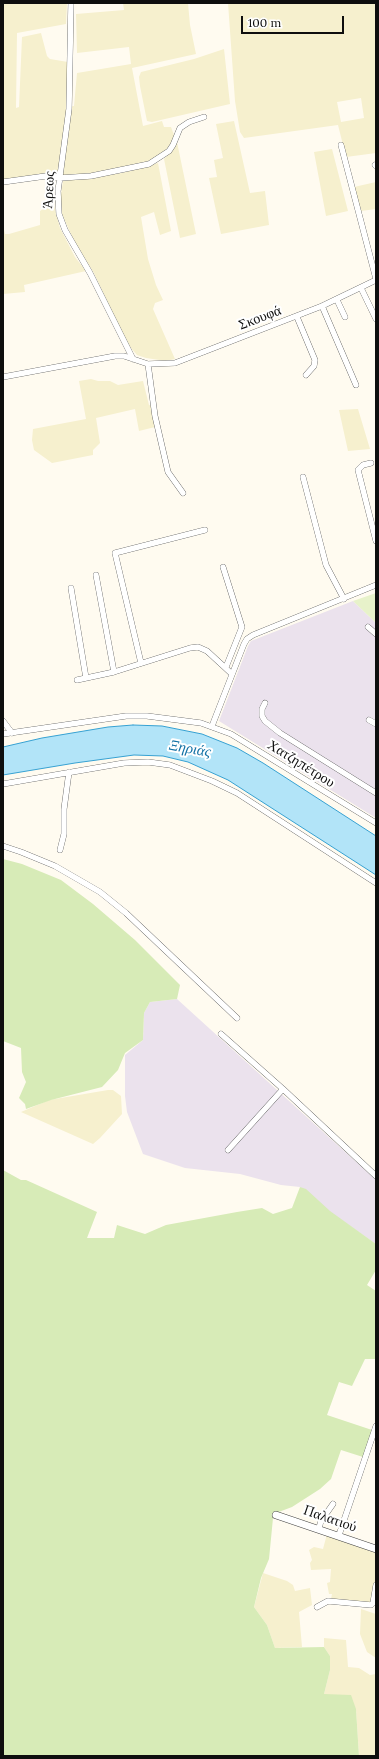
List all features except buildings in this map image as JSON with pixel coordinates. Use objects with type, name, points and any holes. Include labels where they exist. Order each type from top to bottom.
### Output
[{"type":"street","name":"Άρεως","points":[[71,3],[69,109],[57,201],[59,214],[75,250],[90,273],[134,359]]},
{"type":"street","points":[[3,182],[46,176],[60,178],[91,176],[149,164],[169,152],[180,128],[189,122],[204,117]]},
{"type":"street","points":[[341,145],[376,280]]},
{"type":"street","name":"Σκουφά","points":[[148,364],[175,363],[337,300],[376,280]]},
{"type":"street","points":[[361,288],[376,319]]},
{"type":"street","points":[[337,300],[345,317]]},
{"type":"street","points":[[322,306],[356,385]]},
{"type":"street","points":[[297,316],[315,360],[314,366],[306,375]]},
{"type":"street","points":[[3,377],[105,357],[124,356],[148,364],[155,416],[168,472],[183,492]]},
{"type":"street","points":[[371,463],[363,465],[358,470],[376,541]]},
{"type":"street","points":[[303,477],[326,565],[344,599]]},
{"type":"street","points":[[141,663],[115,553],[205,530]]},
{"type":"street","points":[[223,567],[242,627],[226,667]]},
{"type":"street","points":[[96,575],[114,672]]},
{"type":"street","points":[[212,726],[244,644],[250,636],[376,585]]},
{"type":"street","points":[[71,588],[86,678]]},
{"type":"street","points":[[368,627],[376,634]]},
{"type":"street","points":[[77,680],[114,672],[190,648],[198,647],[207,651],[232,674]]},
{"type":"street","points":[[265,703],[262,709],[262,716],[265,721],[280,733],[376,792]]},
{"type":"street","name":"Χατζηπέτρου","points":[[3,734],[126,716],[147,716],[212,726],[231,734],[376,823]]},
{"type":"street","points":[[369,720],[376,724]]},
{"type":"street","points":[[3,721],[12,733]]},
{"type":"street","points":[[3,784],[124,762],[142,762],[170,766],[194,774],[237,793],[376,883]]},
{"type":"street","points":[[60,850],[64,834],[64,809],[68,772]]},
{"type":"street","points":[[3,846],[55,866],[100,892],[126,913],[237,1018]]},
{"type":"street","points":[[221,1034],[283,1088],[376,1176]]},
{"type":"street","points":[[228,1150],[283,1088]]},
{"type":"street","points":[[339,1535],[376,1426]]},
{"type":"street","points":[[319,1528],[321,1521],[333,1504]]},
{"type":"street","name":"Παλατιού","points":[[276,1515],[319,1528],[376,1549]]},
{"type":"street","points":[[317,1606],[328,1601],[370,1606],[373,1603],[376,1585]]},
{"type":"shaded area","points":[[3,3],[67,3],[66,24],[17,33],[16,108],[19,107],[22,37],[41,33],[47,56],[50,59],[68,62],[67,107],[74,106],[77,73],[131,64],[129,47],[77,53],[76,14],[124,10],[123,3],[188,3],[190,25],[196,54],[132,68],[143,126],[162,121],[164,127],[171,127],[174,135],[172,145],[159,157],[139,165],[77,176],[55,174],[3,181]]},
{"type":"shaded area","points":[[228,3],[376,3],[376,153],[346,157],[338,125],[244,138],[240,132],[235,101]],"holes":[[[361,98],[364,118],[341,122],[337,102]]]},
{"type":"shaded area","points":[[224,49],[230,104],[152,122],[147,121],[140,86],[139,77],[141,72],[194,59]]},
{"type":"shaded area","points":[[234,121],[250,193],[265,191],[269,225],[221,234],[209,178],[217,177],[214,160],[223,158],[216,124]]},
{"type":"shaded area","points":[[177,142],[196,234],[180,238],[164,159],[174,148]]},
{"type":"shaded area","points":[[332,149],[348,211],[326,216],[314,152]]},
{"type":"shaded area","points":[[158,163],[171,231],[160,235],[154,212],[141,217],[148,259],[156,285],[163,300],[155,303],[153,309],[175,359],[166,361],[137,355],[131,348],[121,331],[94,273],[75,243],[61,212],[60,201],[63,181],[122,173]]},
{"type":"shaded area","points":[[376,182],[376,209],[361,211],[354,187]]},
{"type":"shaded area","points":[[53,202],[60,228],[75,257],[86,271],[24,285],[25,292],[3,294],[3,225],[5,234],[9,234],[40,225],[40,211]]},
{"type":"shaded area","points":[[91,379],[98,381],[110,381],[118,385],[143,381],[149,405],[152,406],[155,427],[139,431],[135,409],[96,418],[100,443],[93,450],[93,455],[52,463],[34,450],[32,440],[33,429],[86,419],[79,381]]},
{"type":"shaded area","points":[[358,409],[370,449],[348,451],[339,410]]},
{"type":"shaded area","points":[[353,601],[376,623],[376,818],[219,721],[251,641]]},
{"type":"shaded area","points":[[177,999],[376,1180],[376,1244],[327,1210],[300,1187],[281,1185],[240,1174],[185,1168],[143,1154],[127,1112],[125,1096],[125,1055],[143,1040],[144,1013],[150,1002]]},
{"type":"shaded area","points":[[113,1090],[121,1096],[122,1114],[93,1144],[21,1112],[49,1100]]},
{"type":"shaded area","points":[[327,1534],[376,1553],[376,1574],[372,1603],[331,1599],[332,1594],[329,1594],[327,1583],[330,1582],[331,1569],[311,1570],[310,1563],[312,1560],[309,1550],[314,1547],[323,1549]]},
{"type":"shaded area","points":[[263,1573],[287,1581],[293,1585],[295,1591],[310,1588],[312,1605],[299,1612],[302,1647],[275,1648],[267,1625],[254,1607]]},
{"type":"shaded area","points":[[361,1609],[376,1614],[376,1658],[367,1652],[360,1634]]},
{"type":"shaded area","points":[[324,1638],[346,1640],[348,1667],[359,1668],[370,1675],[376,1674],[376,1756],[359,1756],[356,1709],[324,1694],[330,1670],[330,1656],[324,1647]]},
{"type":"green space","points":[[376,593],[376,623],[353,601]]},
{"type":"green space","points":[[3,859],[22,864],[61,880],[93,904],[135,940],[180,985],[177,999],[150,1002],[144,1013],[143,1040],[125,1053],[118,1070],[102,1087],[51,1100],[26,1109],[25,1104],[19,1098],[26,1082],[22,1072],[21,1048],[3,1041]]},
{"type":"green space","points":[[3,1170],[21,1180],[26,1180],[97,1212],[87,1238],[114,1238],[117,1225],[145,1234],[166,1225],[262,1208],[273,1214],[292,1208],[300,1187],[306,1189],[330,1211],[376,1244],[376,1270],[367,1285],[376,1291],[376,1359],[365,1359],[352,1386],[339,1382],[327,1415],[372,1430],[363,1457],[341,1450],[331,1479],[320,1489],[292,1507],[276,1513],[273,1518],[269,1559],[261,1578],[254,1607],[267,1625],[275,1648],[324,1647],[330,1656],[330,1670],[324,1694],[351,1695],[356,1709],[359,1756],[3,1756]]},
{"type":"water","name":"Ξηριάς","points":[[133,725],[162,726],[202,734],[237,748],[263,763],[376,836],[376,875],[228,780],[188,762],[163,756],[134,755],[3,775],[3,747],[42,738],[108,727]]}]
